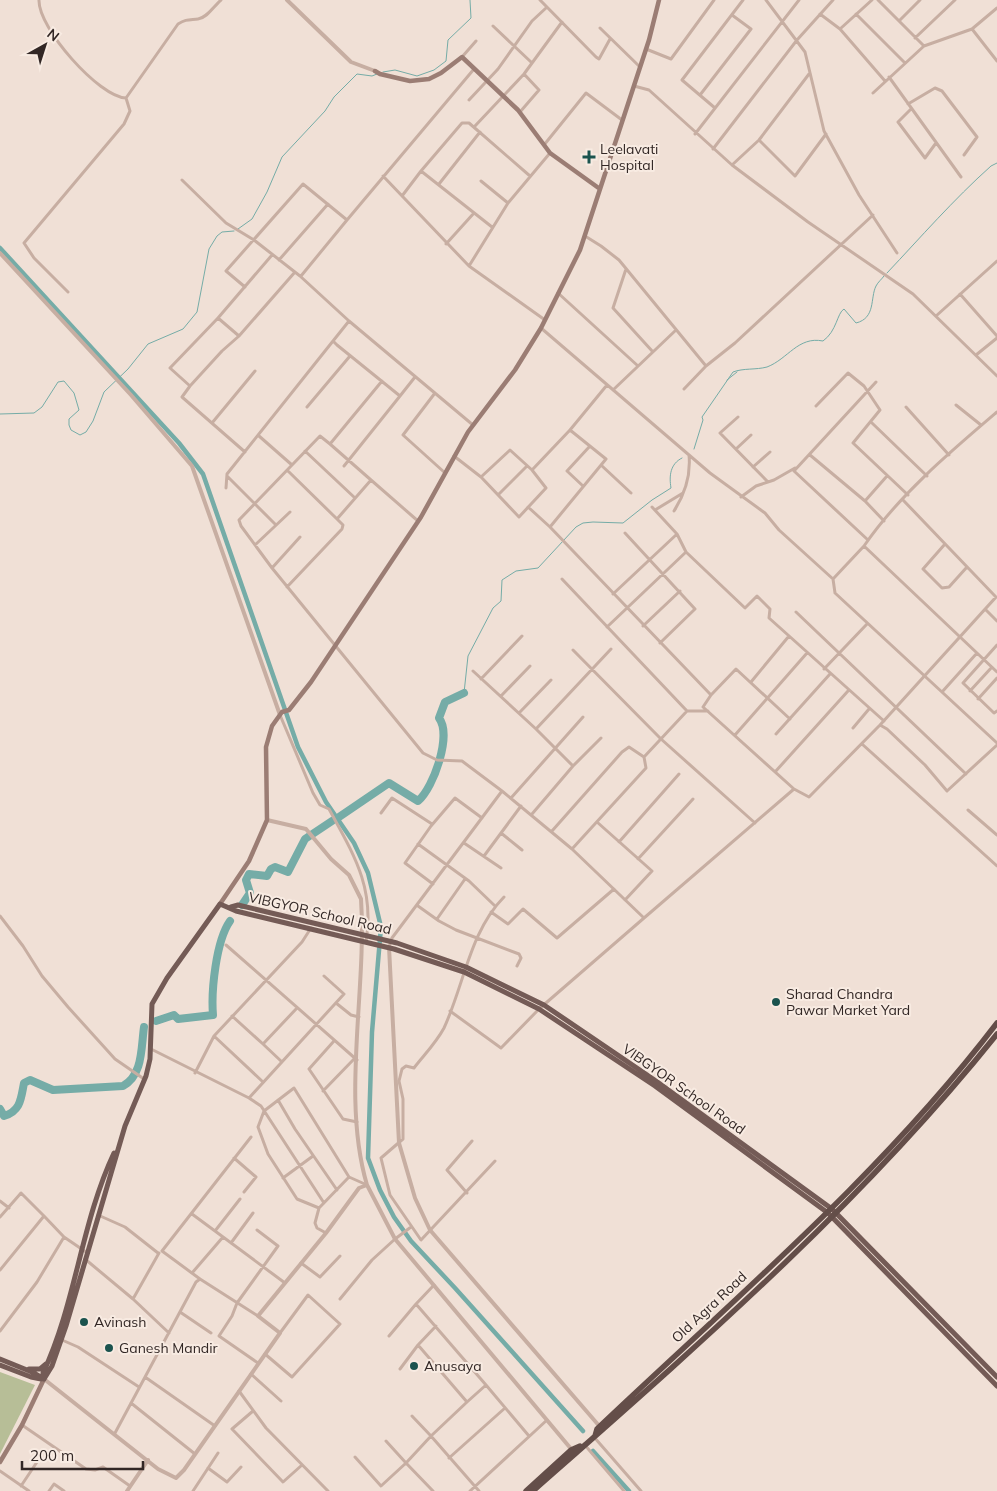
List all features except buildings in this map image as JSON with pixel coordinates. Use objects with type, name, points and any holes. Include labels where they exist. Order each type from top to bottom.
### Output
[{"type":"highway","points":[[832,1213],[844,1196],[881,1160],[927,1109],[997,1023]]},
{"type":"highway","points":[[526,1491],[594,1437],[601,1428],[832,1213],[932,1112],[997,1034]]},
{"type":"highway","points":[[533,1491],[573,1452]]},
{"type":"main road","points":[[44,1379],[43,1373],[50,1359],[110,1161],[145,1080],[150,1049],[152,1004],[158,991],[220,904],[255,850],[267,820],[266,748],[270,731],[281,714],[289,710],[336,645],[419,521],[444,472],[473,425],[515,370],[541,328],[580,250],[640,67],[659,0]]},
{"type":"main road","points":[[375,71],[380,74],[410,81],[429,79],[441,73],[462,57],[520,112],[550,153],[600,189]]},
{"type":"main road","name":"VIBGYOR School Road","points":[[220,904],[231,907],[236,911],[390,944],[465,970],[544,1005],[832,1213],[997,1377]]},
{"type":"main road","name":"VIBGYOR School Road","points":[[484,978],[539,1009],[680,1102]]},
{"type":"main road","points":[[0,1462],[22,1425],[52,1366],[85,1259],[84,1251],[122,1134]]},
{"type":"main road","name":"VIBGYOR School Road","points":[[832,1213],[997,1386]]},
{"type":"main road","points":[[26,1369],[40,1369],[50,1359]]},
{"type":"main road","points":[[0,1360],[26,1369],[44,1379]]},
{"type":"main road","points":[[0,1365],[31,1377],[44,1379]]},
{"type":"street","points":[[39,0],[40,12],[48,28],[77,64],[116,98],[126,98]]},
{"type":"street","points":[[126,98],[178,24],[188,18],[197,19],[204,17],[221,0]]},
{"type":"street","points":[[287,0],[350,62],[375,71]]},
{"type":"street","points":[[540,0],[599,59],[610,39]]},
{"type":"street","points":[[646,48],[671,59],[714,0]]},
{"type":"street","points":[[715,108],[682,80],[743,0]]},
{"type":"street","points":[[766,0],[798,40],[805,52],[809,74],[826,134],[859,195],[897,253]]},
{"type":"street","points":[[695,134],[799,0]]},
{"type":"street","points":[[713,149],[798,40],[833,0]]},
{"type":"street","points":[[840,29],[872,0]]},
{"type":"street","points":[[878,0],[924,46]]},
{"type":"street","points":[[899,21],[919,0]]},
{"type":"street","points":[[916,38],[956,0]]},
{"type":"street","points":[[469,100],[498,68],[532,21],[546,8]]},
{"type":"street","points":[[872,93],[924,46],[972,29],[997,8]]},
{"type":"street","points":[[820,14],[840,29],[885,81]]},
{"type":"street","points":[[856,14],[905,63]]},
{"type":"street","points":[[700,95],[751,29],[732,15]]},
{"type":"street","points":[[475,126],[524,74],[562,22]]},
{"type":"street","points":[[493,26],[531,62]]},
{"type":"street","points":[[600,28],[640,67]]},
{"type":"street","points":[[972,29],[995,56],[997,61]]},
{"type":"street","points":[[462,57],[476,41]]},
{"type":"street","points":[[300,276],[474,69]]},
{"type":"street","points":[[520,112],[539,90],[524,74]]},
{"type":"street","points":[[732,165],[759,140],[809,74]]},
{"type":"street","points":[[889,78],[961,177]]},
{"type":"street","points":[[633,86],[649,90],[695,134],[732,165],[878,272],[913,294],[996,373]]},
{"type":"street","points":[[908,104],[935,88],[942,91],[977,137],[964,155]]},
{"type":"street","points":[[544,145],[586,93],[622,120]]},
{"type":"street","points":[[68,292],[34,258],[24,243],[124,124],[130,111],[126,98]]},
{"type":"street","points":[[912,109],[898,122],[925,158],[936,143]]},
{"type":"street","points":[[402,196],[462,123],[469,123],[475,126],[530,176]]},
{"type":"street","points":[[438,184],[480,132]]},
{"type":"street","points":[[759,140],[796,176],[826,134]]},
{"type":"street","points":[[469,266],[508,203],[550,153]]},
{"type":"street","points":[[422,171],[492,227]]},
{"type":"street","points":[[383,176],[469,266],[544,320]]},
{"type":"street","points":[[182,180],[228,224],[254,240],[300,276],[349,321],[473,425]]},
{"type":"street","points":[[481,181],[508,203]]},
{"type":"street","points":[[246,287],[226,271],[302,184],[347,220]]},
{"type":"street","points":[[279,260],[328,204]]},
{"type":"street","points":[[446,244],[474,213]]},
{"type":"street","points":[[684,389],[706,366],[735,343],[873,215]]},
{"type":"street","points":[[584,236],[601,246],[626,269],[706,366]]},
{"type":"street","points":[[0,253],[131,395],[192,466],[281,714],[313,793],[320,805],[329,810],[336,822],[365,885],[369,901],[356,1059],[360,1160],[367,1185],[395,1239],[573,1452]]},
{"type":"street","points":[[190,386],[170,368],[246,287],[272,255]]},
{"type":"street","points":[[936,316],[997,262]]},
{"type":"street","points":[[626,269],[613,308],[653,352]]},
{"type":"street","points":[[246,452],[182,397],[295,272]]},
{"type":"street","points":[[558,293],[638,366]]},
{"type":"street","points":[[960,294],[997,337],[976,355]]},
{"type":"street","points":[[218,318],[239,336]]},
{"type":"street","points":[[226,488],[227,476],[349,321]]},
{"type":"street","points":[[541,328],[688,455],[765,513],[779,530],[833,579],[834,593],[997,744],[947,791],[925,765],[887,728],[880,725]]},
{"type":"street","points":[[613,390],[676,330]]},
{"type":"street","points":[[333,341],[400,396]]},
{"type":"street","points":[[307,407],[350,356]]},
{"type":"street","points":[[212,423],[255,371]]},
{"type":"street","points":[[816,406],[848,373],[864,386],[880,410],[872,423],[853,443],[908,495]]},
{"type":"street","points":[[344,466],[415,377]]},
{"type":"street","points":[[330,444],[382,381]]},
{"type":"street","points":[[742,497],[756,486],[795,468],[810,455],[824,437],[876,382]]},
{"type":"street","points":[[532,470],[570,430],[607,384]]},
{"type":"street","points":[[435,393],[403,435],[444,472]]},
{"type":"street","points":[[956,405],[981,425]]},
{"type":"street","points":[[906,407],[949,454]]},
{"type":"street","points":[[833,579],[903,500],[949,454],[997,412]]},
{"type":"street","points":[[738,417],[720,433],[768,482]]},
{"type":"street","points":[[872,423],[927,476]]},
{"type":"street","points":[[550,527],[568,508],[583,486],[606,459],[570,430]]},
{"type":"street","points":[[259,436],[292,465]]},
{"type":"street","points":[[419,521],[320,436],[239,520],[255,545],[287,587],[423,753],[437,760],[462,761],[552,831],[644,918]]},
{"type":"street","points":[[736,449],[751,436]]},
{"type":"street","points":[[583,486],[567,471],[590,446]]},
{"type":"street","points":[[454,456],[481,477],[519,517],[546,488],[532,470],[510,450],[481,477]]},
{"type":"street","points":[[306,451],[355,498]]},
{"type":"street","points":[[753,467],[770,452]]},
{"type":"street","points":[[674,511],[684,493],[690,470],[688,455]]},
{"type":"street","points":[[810,455],[865,501],[884,521]]},
{"type":"street","points":[[601,465],[631,494]]},
{"type":"street","points":[[498,495],[527,466]]},
{"type":"street","points":[[795,468],[794,471],[868,540]]},
{"type":"street","points":[[287,470],[343,526],[287,587]]},
{"type":"street","points":[[227,476],[275,524]]},
{"type":"street","points":[[865,501],[888,476]]},
{"type":"street","points":[[337,519],[370,480]]},
{"type":"street","points":[[684,493],[653,509],[677,534],[686,552],[745,608],[757,596],[770,609],[769,618],[848,691],[884,721]]},
{"type":"street","points":[[790,719],[736,669],[711,695],[703,707],[794,789],[810,797],[884,721],[996,597],[903,500]]},
{"type":"street","points":[[528,507],[550,527],[711,695]]},
{"type":"street","points":[[255,545],[275,524],[290,512]]},
{"type":"street","points":[[625,533],[696,609],[660,643]]},
{"type":"street","points":[[613,594],[677,534]]},
{"type":"street","points":[[272,568],[300,537]]},
{"type":"street","points":[[945,544],[923,569],[942,588],[948,587],[967,567]]},
{"type":"street","points":[[864,546],[997,672]]},
{"type":"street","points":[[607,627],[686,552]]},
{"type":"street","points":[[562,579],[688,712]]},
{"type":"street","points":[[643,626],[680,591]]},
{"type":"street","points":[[985,609],[997,621]]},
{"type":"street","points":[[796,612],[897,706],[966,774]]},
{"type":"street","points":[[824,669],[867,624]]},
{"type":"street","points":[[482,679],[522,636]]},
{"type":"street","points":[[750,682],[789,636]]},
{"type":"street","points":[[997,645],[964,683],[994,713],[997,711]]},
{"type":"street","points":[[536,729],[611,649]]},
{"type":"street","points":[[574,650],[661,739],[755,823]]},
{"type":"street","points":[[735,736],[806,653]]},
{"type":"street","points":[[942,692],[977,653]]},
{"type":"street","points":[[501,696],[530,666]]},
{"type":"street","points":[[970,691],[992,667]]},
{"type":"street","points":[[473,671],[573,766]]},
{"type":"street","points":[[776,734],[830,674]]},
{"type":"street","points":[[978,699],[997,678]]},
{"type":"street","points":[[518,713],[551,680]]},
{"type":"street","points":[[775,772],[848,691]]},
{"type":"street","points":[[853,728],[869,709]]},
{"type":"street","points":[[644,757],[688,712],[709,711]]},
{"type":"street","points":[[511,798],[583,717]]},
{"type":"street","points":[[532,814],[573,766],[601,738]]},
{"type":"street","points":[[862,744],[997,866]]},
{"type":"street","points":[[552,831],[622,752],[629,747],[644,757],[646,768],[572,849]]},
{"type":"street","points":[[619,842],[678,774]]},
{"type":"street","points":[[450,1012],[501,1048],[539,1009],[794,789]]},
{"type":"street","points":[[502,791],[390,944],[399,1142],[415,1198],[430,1230],[601,1428]]},
{"type":"street","points":[[381,812],[392,798],[432,824]]},
{"type":"street","points":[[433,884],[405,863],[432,824],[454,798],[482,818]]},
{"type":"street","points":[[638,859],[693,799]]},
{"type":"street","points":[[484,856],[521,806]]},
{"type":"street","points":[[968,810],[997,835]]},
{"type":"street","points":[[267,820],[306,829],[349,875],[358,891],[365,939]]},
{"type":"street","points":[[597,822],[652,871],[625,900]]},
{"type":"street","points":[[501,833],[522,850]]},
{"type":"street","points":[[464,843],[501,868]]},
{"type":"street","points":[[418,844],[448,865],[494,905]]},
{"type":"street","points":[[437,919],[465,879]]},
{"type":"street","points":[[491,912],[508,924],[523,909],[557,938],[614,889]]},
{"type":"street","points":[[495,1160],[467,1193],[421,1240],[410,1229],[390,1195],[381,1158],[403,1139],[404,1111],[399,1081],[402,1069],[406,1066],[414,1068],[443,1030],[476,939],[494,905],[504,897]]},
{"type":"street","points":[[418,906],[437,919],[476,939],[482,938],[519,954],[521,958],[517,966]]},
{"type":"street","points":[[0,916],[24,946],[42,976],[106,1050],[145,1080]]},
{"type":"street","points":[[195,1073],[214,1036],[302,942],[312,926]]},
{"type":"street","points":[[226,945],[356,1059]]},
{"type":"street","points":[[248,1098],[344,994],[324,976]]},
{"type":"street","points":[[336,1003],[351,1015],[359,1017]]},
{"type":"street","points":[[263,1044],[297,1008]]},
{"type":"street","points":[[232,1016],[282,1062]]},
{"type":"street","points":[[214,1036],[263,1082]]},
{"type":"street","points":[[334,1041],[309,1069],[343,1120],[357,1122]]},
{"type":"street","points":[[150,1049],[248,1098],[264,1111],[324,1203]]},
{"type":"street","points":[[323,1091],[356,1059]]},
{"type":"street","points":[[319,1208],[297,1199],[268,1154],[258,1127],[264,1111],[294,1088],[349,1177],[367,1185]]},
{"type":"street","points":[[278,1100],[337,1190]]},
{"type":"street","points":[[133,1299],[160,1252],[192,1214],[251,1137]]},
{"type":"street","points":[[467,1193],[447,1170],[472,1141]]},
{"type":"street","points":[[283,1178],[313,1156]]},
{"type":"street","points":[[234,1158],[256,1177],[244,1192]]},
{"type":"street","points":[[326,1233],[317,1228],[315,1223],[319,1208],[349,1177]]},
{"type":"street","points":[[258,1316],[326,1233],[340,1211],[359,1188],[367,1185]]},
{"type":"street","points":[[0,1217],[21,1193],[64,1237],[84,1251]]},
{"type":"street","points":[[215,1230],[240,1198]]},
{"type":"street","points":[[0,1201],[9,1208]]},
{"type":"street","points":[[231,1243],[253,1213]]},
{"type":"street","points":[[97,1214],[125,1227],[200,1279],[258,1316],[280,1333]]},
{"type":"street","points":[[192,1214],[285,1282]]},
{"type":"street","points":[[0,1270],[44,1216]]},
{"type":"street","points":[[340,1299],[372,1260],[395,1239],[410,1229]]},
{"type":"street","points":[[257,1230],[278,1246],[237,1303],[232,1316],[219,1336],[258,1364]]},
{"type":"street","points":[[0,1331],[37,1282],[64,1237]]},
{"type":"street","points":[[192,1273],[223,1237]]},
{"type":"street","points":[[301,1263],[320,1278],[340,1256]]},
{"type":"street","points":[[85,1259],[133,1299],[169,1333]]},
{"type":"street","points":[[115,1433],[180,1311],[200,1279]]},
{"type":"street","points":[[389,1336],[434,1285]]},
{"type":"street","points":[[44,1379],[115,1433],[158,1469],[176,1478],[196,1454],[238,1391],[308,1295],[340,1324],[292,1378],[265,1354]]},
{"type":"street","points":[[416,1304],[529,1436]]},
{"type":"street","points":[[180,1311],[212,1333]]},
{"type":"street","points":[[400,1369],[418,1345],[436,1326]]},
{"type":"street","points":[[61,1340],[78,1347],[139,1387]]},
{"type":"street","points":[[418,1345],[467,1402]]},
{"type":"street","points":[[251,1374],[281,1401]]},
{"type":"street","points":[[145,1377],[215,1426]]},
{"type":"street","points":[[355,1457],[381,1486],[486,1385]]},
{"type":"street","points":[[238,1391],[253,1411],[328,1491]]},
{"type":"street","points":[[131,1403],[196,1454]]},
{"type":"street","points":[[450,1458],[505,1408]]},
{"type":"street","points":[[253,1411],[232,1429],[283,1482],[302,1465]]},
{"type":"street","points":[[412,1416],[479,1491]]},
{"type":"street","points":[[470,1491],[547,1420]]},
{"type":"street","points":[[22,1425],[86,1469],[95,1470],[103,1467],[130,1486]]},
{"type":"street","points":[[594,1437],[641,1491]]},
{"type":"street","points":[[386,1441],[433,1491]]},
{"type":"street","points":[[584,1444],[624,1491]]},
{"type":"street","points":[[195,1490],[218,1453]]},
{"type":"street","points":[[21,1486],[39,1459]]},
{"type":"street","points":[[127,1491],[148,1460]]},
{"type":"street","points":[[208,1468],[228,1482],[241,1467]]},
{"type":"street","points":[[0,1471],[29,1491]]},
{"type":"street","points":[[49,1491],[54,1484],[64,1491]]},
{"type":"green space","points":[[0,1372],[35,1385],[0,1454]]},
{"type":"waterway","points":[[383,72],[395,70],[417,76],[434,70],[446,61],[448,40],[471,18],[470,0]]},
{"type":"waterway","points":[[238,229],[252,219],[267,192],[282,157],[325,111],[334,97],[357,74],[372,76],[377,74]]},
{"type":"waterway","points":[[887,273],[937,219],[991,166],[997,163]]},
{"type":"waterway","points":[[0,414],[34,413],[42,407],[58,382],[64,381],[74,393],[79,410],[69,419],[71,430],[80,435],[86,432],[93,421],[104,392],[128,369],[148,344],[183,329],[197,312],[209,249],[217,236],[222,232],[234,231]]},
{"type":"waterway","points":[[0,248],[179,443],[203,474],[298,747],[326,802],[354,843],[368,873],[381,927],[372,1032],[368,1158],[380,1190],[394,1217],[411,1241],[583,1431]]},
{"type":"waterway","points":[[694,449],[703,420],[702,417],[733,372],[767,367],[800,345],[814,340],[823,341],[834,328],[844,309],[856,323],[867,317],[876,286],[884,276]]},
{"type":"waterway","points":[[727,380],[737,372]]},
{"type":"waterway","points":[[464,693],[468,656],[493,608],[501,601],[502,580],[516,571],[538,568],[576,527],[583,523],[623,523],[671,488],[671,471],[682,458]]},
{"type":"waterway","points":[[339,817],[389,783],[418,801],[430,785],[439,761],[443,736],[439,718],[445,702],[464,693]]},
{"type":"waterway","points":[[242,905],[250,893],[246,880],[249,874],[267,876],[271,869],[275,867],[288,872],[305,839],[332,821]]},
{"type":"waterway","points":[[156,1021],[174,1015],[178,1019],[213,1015],[213,993],[218,953],[225,930],[230,921]]},
{"type":"waterway","points":[[0,1109],[4,1116],[14,1111],[19,1103],[24,1083],[30,1080],[53,1090],[123,1086],[130,1081],[138,1068],[144,1027]]},
{"type":"waterway","points":[[593,1451],[629,1491]]},
{"type":"place","name":"Leelavati Hospital","points":[[589,157]]},
{"type":"place","name":"Sharad Chandra Pawar Market Yard","points":[[776,1002]]},
{"type":"place","name":"Avinash","points":[[84,1322]]},
{"type":"place","name":"Ganesh Mandir","points":[[109,1348]]},
{"type":"place","name":"Anusaya","points":[[414,1366]]}]
